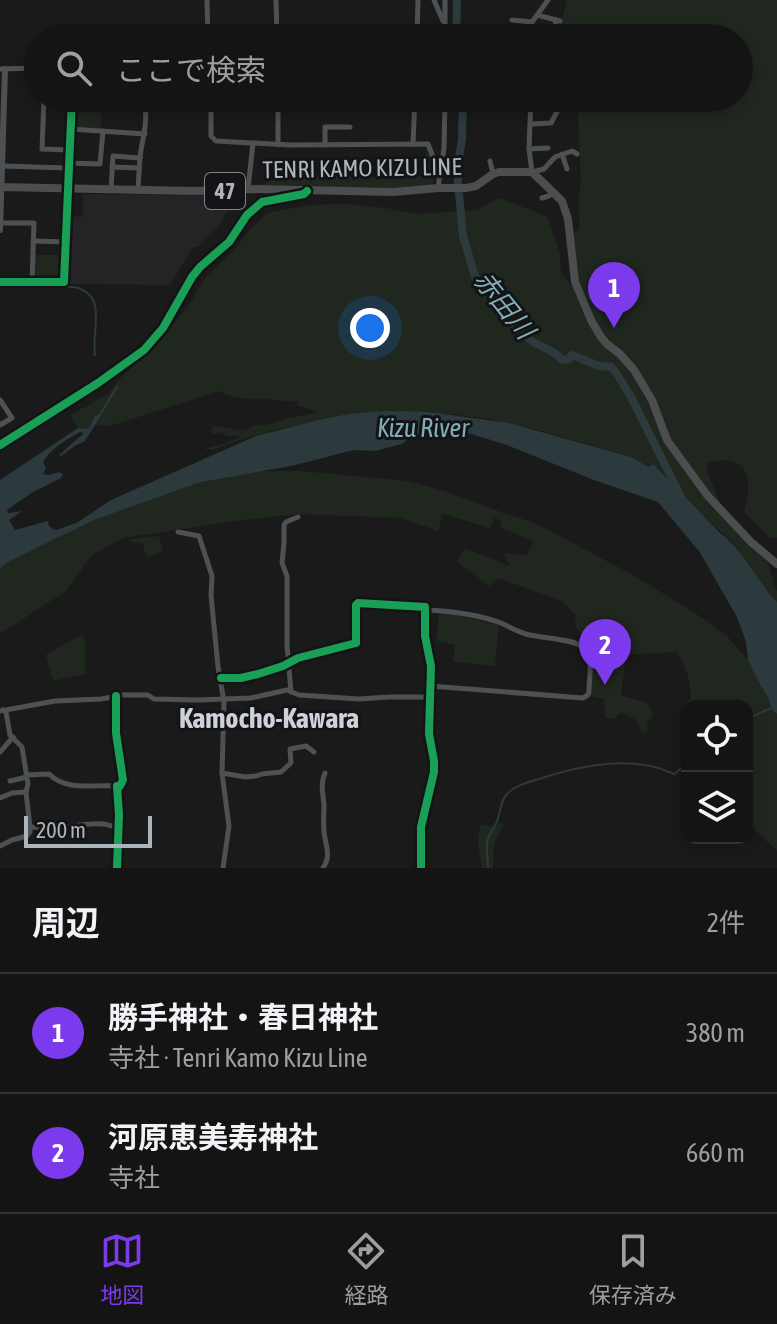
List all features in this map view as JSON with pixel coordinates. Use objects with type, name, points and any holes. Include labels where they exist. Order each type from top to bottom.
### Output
[{"type":"main road","name":"TENRI KAMO KIZU LINE","points":[[1,187],[394,192],[466,188],[505,171],[532,172]]},
{"type":"main road","points":[[532,172],[562,201],[568,219],[575,282],[592,322],[607,344],[634,370],[652,400],[667,440],[699,485],[728,519],[777,564]]},
{"type":"street","points":[[207,0],[208,24]]},
{"type":"street","points":[[274,24],[276,0]]},
{"type":"street","points":[[417,24],[418,0]]},
{"type":"street","points":[[434,0],[445,24]]},
{"type":"street","points":[[445,0],[445,24]]},
{"type":"street","points":[[512,20],[532,22],[548,0]]},
{"type":"street","points":[[537,15],[558,20],[558,24]]},
{"type":"street","points":[[0,230],[2,69],[24,68]]},
{"type":"street","points":[[43,112],[42,149],[69,150]]},
{"type":"street","points":[[0,282],[64,282],[71,112]]},
{"type":"street","points":[[138,189],[147,112]]},
{"type":"street","points":[[211,112],[211,138],[216,141],[278,145],[428,144],[439,172]]},
{"type":"street","points":[[278,112],[278,145]]},
{"type":"street","points":[[413,144],[414,112]]},
{"type":"street","points":[[438,188],[444,148],[445,112]]},
{"type":"street","points":[[531,112],[529,149],[532,172],[544,169],[562,154],[572,151],[577,154]]},
{"type":"street","points":[[531,124],[551,123],[557,112]]},
{"type":"street","points":[[325,145],[325,127],[350,127]]},
{"type":"street","points":[[70,129],[145,134]]},
{"type":"street","points":[[2,166],[100,164],[103,131]]},
{"type":"street","points":[[248,189],[253,143]]},
{"type":"street","points":[[529,149],[548,148]]},
{"type":"street","points":[[562,154],[567,169]]},
{"type":"street","points":[[111,189],[113,156],[140,158]]},
{"type":"street","points":[[490,161],[493,174]]},
{"type":"street","points":[[112,167],[140,168]]},
{"type":"street","points":[[0,445],[144,350],[163,328],[192,277],[229,242],[257,205],[307,191]]},
{"type":"street","points":[[542,198],[554,191]]},
{"type":"street","points":[[0,223],[34,223],[32,282]]},
{"type":"street","points":[[33,241],[65,242]]},
{"type":"street","points":[[0,400],[12,418],[0,425]]},
{"type":"street","points":[[291,692],[287,576],[282,563],[284,525],[298,517]]},
{"type":"street","points":[[178,532],[199,536],[212,576],[218,667],[224,699],[222,773],[229,826],[223,868]]},
{"type":"street","points":[[221,678],[250,676],[298,658],[356,643],[358,603],[425,607],[426,610],[469,615],[531,636],[577,643],[584,647],[590,659],[589,691],[583,698],[430,686]]},
{"type":"street","points":[[421,868],[421,827],[434,767],[429,734],[431,666],[425,636],[426,610]]},
{"type":"street","points":[[2,710],[55,701],[123,695],[148,695],[154,699],[224,699],[251,698],[287,690],[299,695],[359,699],[430,697]]},
{"type":"street","points":[[10,781],[43,773],[72,787],[94,784],[120,786],[123,780],[116,733],[116,696]]},
{"type":"street","points":[[0,846],[27,836],[30,827],[22,747],[10,735],[6,712],[2,710]]},
{"type":"street","points":[[0,752],[13,737]]},
{"type":"street","points":[[222,773],[245,777],[281,772],[291,763],[290,749],[306,746],[314,752]]},
{"type":"street","points":[[323,868],[329,852],[324,836],[321,791],[325,773]]},
{"type":"street","points":[[117,786],[117,868]]},
{"type":"street","points":[[0,798],[26,792]]},
{"type":"street","points":[[30,827],[112,825],[117,828]]},
{"type":"shaded area","points":[[567,0],[777,0],[777,538],[770,538],[744,512],[748,479],[740,465],[722,460],[708,462],[707,472],[724,511],[672,442],[654,398],[600,333],[578,285],[572,237],[580,227],[578,112],[753,112],[753,24],[561,24]]},
{"type":"shaded area","points":[[74,112],[102,112],[101,129],[73,128]]},
{"type":"shaded area","points":[[426,146],[434,170],[432,185],[397,188],[257,186],[281,177],[332,174],[352,177],[425,176]]},
{"type":"shaded area","points":[[83,194],[244,198],[236,210],[227,211],[219,226],[199,246],[192,248],[170,285],[67,284],[69,216],[83,217]]},
{"type":"shaded area","points":[[499,198],[547,216],[560,254],[561,273],[578,294],[590,324],[618,354],[649,397],[661,431],[751,546],[768,563],[777,590],[777,602],[732,542],[649,467],[631,457],[541,431],[491,419],[429,412],[289,427],[213,450],[203,449],[241,436],[212,433],[214,426],[245,430],[255,425],[318,412],[297,405],[298,401],[242,398],[219,391],[110,426],[96,425],[103,414],[95,416],[89,428],[78,428],[70,415],[108,394],[123,375],[155,347],[188,306],[206,277],[267,213],[309,205],[346,204],[416,214],[477,210]]},
{"type":"shaded area","points":[[35,255],[63,255],[61,280],[35,280]]},
{"type":"shaded area","points":[[255,471],[301,471],[408,481],[535,523],[635,576],[706,620],[727,636],[748,660],[772,710],[777,714],[777,851],[753,828],[753,700],[690,700],[689,680],[676,652],[626,655],[621,696],[642,701],[651,707],[653,716],[644,733],[637,721],[626,714],[621,713],[614,719],[605,718],[604,699],[591,696],[590,651],[575,625],[576,615],[562,601],[498,578],[489,586],[457,562],[465,548],[510,566],[502,553],[527,555],[533,541],[501,528],[501,521],[494,518],[490,528],[443,514],[438,531],[400,518],[299,514],[123,538],[91,556],[66,591],[0,634],[0,568],[94,520],[201,482]]},
{"type":"shaded area","points":[[159,536],[163,552],[146,557],[143,544],[127,541],[137,538]]},
{"type":"shaded area","points":[[439,612],[499,625],[495,666],[453,662],[455,645],[436,641]]},
{"type":"shaded area","points":[[82,634],[85,640],[85,674],[53,681],[46,655]]},
{"type":"shaded area","points":[[497,822],[504,824],[494,843],[493,868],[482,868],[478,842],[480,824],[495,827]]},
{"type":"water","name":"Kizu River","points":[[429,412],[509,423],[631,457],[649,467],[653,464],[736,548],[777,602],[777,714],[772,710],[748,660],[746,642],[737,617],[699,551],[658,502],[507,445],[449,427],[430,429],[402,444],[375,451],[354,450],[291,466],[201,482],[94,520],[0,568],[0,480],[78,428],[89,428],[95,416],[103,413],[84,442],[59,455],[84,433],[80,432],[55,448],[43,462],[46,468],[43,474],[59,472],[63,474],[61,478],[8,509],[9,513],[22,511],[9,520],[15,530],[48,521],[49,526],[57,530],[78,522],[111,500],[256,436],[349,414]]},
{"type":"waterway","name":"赤田川","points":[[456,24],[457,0]]},
{"type":"waterway","name":"赤田川","points":[[463,112],[457,172],[463,236],[476,280],[501,305],[517,329],[533,342],[562,360],[572,355],[615,371],[682,499]]},
{"type":"waterway","points":[[5,286],[74,287],[85,291],[95,305],[95,355]]},
{"type":"waterway","points":[[101,413],[117,387]]},
{"type":"waterway","points":[[753,716],[771,708]]},
{"type":"waterway","points":[[488,868],[488,840],[503,799],[516,787],[558,773],[608,764],[642,764],[674,774],[681,769]]},
{"type":"cycle path","points":[[0,282],[64,282],[71,112]]},
{"type":"cycle path","points":[[0,445],[144,350],[163,328],[192,277],[229,242],[247,215],[262,202],[307,191]]},
{"type":"cycle path","points":[[221,678],[258,674],[298,658],[356,643],[358,603],[425,607],[425,636],[431,666],[429,734],[434,772],[421,827],[421,868]]},
{"type":"cycle path","points":[[116,696],[116,733],[123,780],[117,786],[117,868]]},
{"type":"place","name":"勝手神社・春日神社","points":[[614,328]]},
{"type":"place","name":"河原恵美寿神社","points":[[605,685]]},
{"type":"district","name":"Kamocho-Kawara","points":[[269,718]]}]
